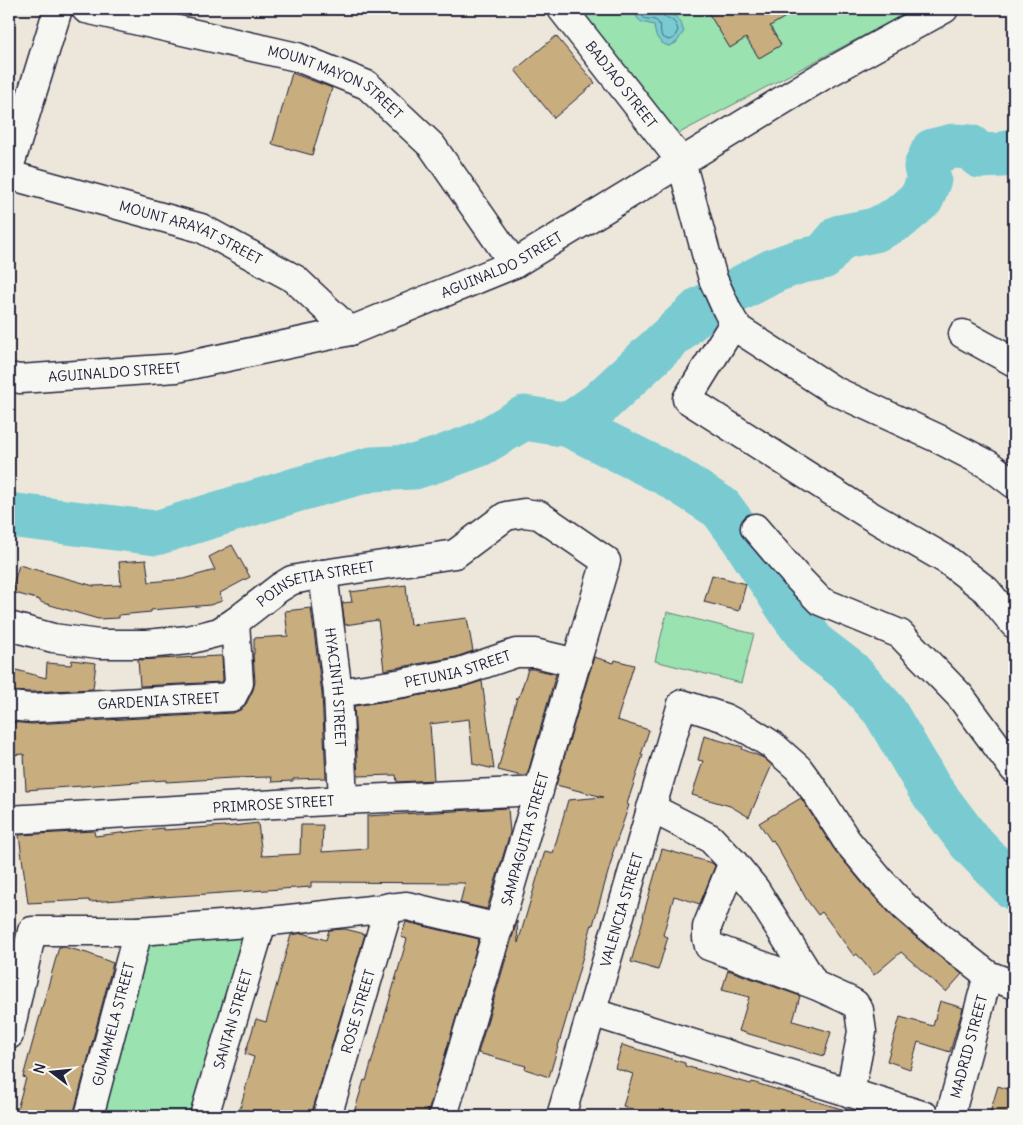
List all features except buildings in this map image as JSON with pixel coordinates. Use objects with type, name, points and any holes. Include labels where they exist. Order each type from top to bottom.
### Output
[{"type":"street","points":[[9,168],[58,9]]},
{"type":"street","name":"MOUNT MAYON STREET","points":[[86,9],[296,57],[367,85],[432,146],[514,264]]},
{"type":"street","name":"BADJAO STREET","points":[[562,9],[681,161]]},
{"type":"street","name":"AGUINALDO STREET","points":[[9,377],[20,379],[176,368],[350,331],[514,264],[819,78],[944,9]]},
{"type":"street","points":[[681,161],[713,279],[730,316],[740,330],[833,390],[940,439],[989,465],[1014,484]]},
{"type":"street","name":"MOUNT ARAYAT STREET","points":[[9,175],[201,228],[254,255],[295,279],[350,331]]},
{"type":"street","points":[[730,316],[687,399],[869,515],[947,560],[986,590],[1014,624]]},
{"type":"street","points":[[963,334],[1014,362]]},
{"type":"street","name":"POINSETIA STREET","points":[[9,626],[53,638],[99,644],[147,644],[188,640],[219,632],[236,622],[292,580],[455,554],[506,516],[524,513],[539,515],[606,561]]},
{"type":"street","points":[[755,528],[820,601],[900,634],[960,696],[1014,769]]},
{"type":"street","name":"SAMPAGUITA STREET","points":[[444,1116],[606,561]]},
{"type":"street","name":"HYACINTH STREET","points":[[323,574],[338,692],[343,800]]},
{"type":"street","name":"GARDENIA STREET","points":[[9,706],[31,708],[232,697],[239,683],[236,622]]},
{"type":"street","name":"PETUNIA STREET","points":[[338,692],[403,683],[460,672],[516,653],[535,653],[577,662]]},
{"type":"street","name":"VALENCIA STREET","points":[[561,1116],[682,704],[725,718],[750,731],[778,750],[798,768],[847,840],[878,878],[906,907],[942,939],[988,974]]},
{"type":"street","name":"PRIMROSE STREET","points":[[9,820],[343,800],[539,791]]},
{"type":"street","points":[[651,808],[710,838],[734,862],[755,889],[815,985]]},
{"type":"street","points":[[734,862],[707,927],[709,946],[815,985],[855,1004],[859,1010],[862,1032],[850,1093]]},
{"type":"street","points":[[9,1035],[32,931],[138,931],[262,922],[407,906],[499,928]]},
{"type":"street","name":"ROSE STREET","points":[[327,1116],[388,907]]},
{"type":"street","name":"SANTAN STREET","points":[[204,1116],[262,922]]},
{"type":"street","name":"GUMAMELA STREET","points":[[89,1116],[138,931]]},
{"type":"street","points":[[988,974],[1014,985]]},
{"type":"street","name":"MADRID STREET","points":[[950,1116],[988,974]]},
{"type":"street","points":[[592,1012],[925,1116]]},
{"type":"green space","points":[[619,9],[914,9],[672,137],[581,16]]},
{"type":"green space","points":[[667,612],[754,634],[741,683],[655,661]]},
{"type":"green space","points":[[251,932],[197,1116],[99,1116],[148,940]]},
{"type":"water","points":[[636,9],[664,9],[681,22],[684,31],[676,43],[669,46],[665,45],[658,38],[654,25],[638,19]]},
{"type":"waterway","points":[[569,425],[600,403],[701,309],[775,270],[801,261],[823,257],[840,237],[875,230],[899,218],[922,198],[929,179],[926,167],[933,151],[954,146],[970,147],[980,156],[1003,155],[1014,150]]},
{"type":"waterway","points":[[9,515],[156,533],[299,489],[372,469],[414,467],[480,444],[524,418],[569,425],[671,476],[721,508],[815,645],[849,671],[884,710],[930,789],[970,842],[1014,888]]}]
